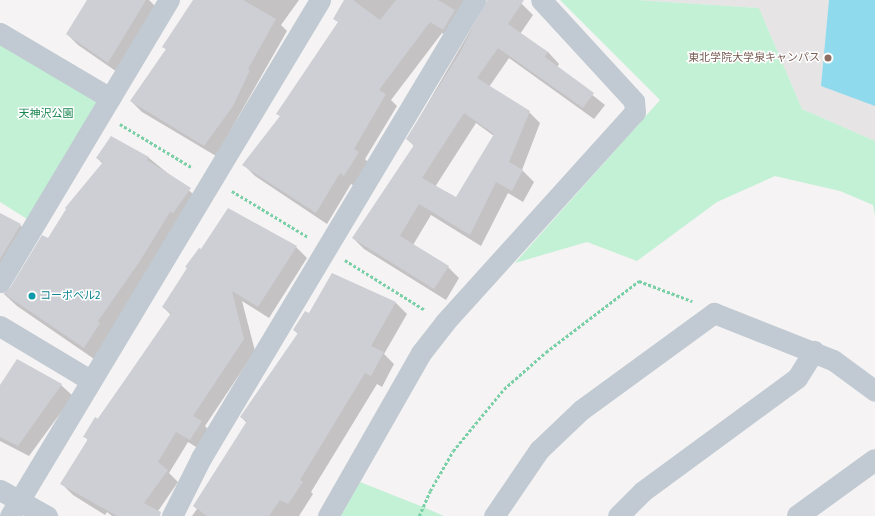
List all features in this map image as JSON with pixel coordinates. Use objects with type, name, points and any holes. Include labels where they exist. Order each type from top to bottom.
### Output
[{"type":"street","points":[[0,282],[169,0]]},
{"type":"street","points":[[15,508],[90,380],[320,0]]},
{"type":"street","points":[[172,516],[201,458],[475,0]]},
{"type":"street","points":[[328,516],[411,369],[445,322],[635,112],[634,101],[541,0]]},
{"type":"street","points":[[0,33],[105,105]]},
{"type":"street","points":[[494,516],[535,456],[571,420],[603,392],[714,313],[833,360],[875,391]]},
{"type":"street","points":[[0,326],[90,380]]},
{"type":"street","points":[[618,516],[643,491],[797,378],[814,352]]},
{"type":"street","points":[[798,516],[875,460]]},
{"type":"street","points":[[0,490],[15,508],[47,516]]},
{"type":"path","points":[[105,105],[212,179],[445,322]]},
{"type":"path","points":[[419,516],[430,491],[453,451],[504,390],[546,352],[639,281],[704,305],[714,313]]},
{"type":"shaded area","name":"東北学院大学泉キャンパス","points":[[637,0],[875,0],[875,141],[802,109],[759,8]]},
{"type":"green space","points":[[560,0],[637,0],[759,8],[802,109],[875,141],[875,216],[873,205],[840,191],[775,176],[717,202],[637,261],[587,242],[515,263],[660,100]]},
{"type":"green space","name":"天神沢公園","points":[[0,33],[110,98],[35,224],[0,202]]},
{"type":"green space","points":[[360,482],[423,507],[444,516],[341,516]]},
{"type":"water","points":[[829,0],[875,0],[875,106],[821,86]]},
{"type":"building","points":[[87,0],[146,0],[108,63],[66,34]]},
{"type":"building","points":[[193,0],[243,0],[276,19],[248,69],[250,70],[233,106],[204,146],[130,101],[166,49],[162,47]]},
{"type":"building","points":[[344,0],[353,0],[380,20],[396,0],[438,0],[455,10],[443,30],[430,22],[379,90],[386,94],[354,149],[359,152],[344,176],[340,173],[316,213],[242,165],[280,116],[276,114],[338,22],[333,19]]},
{"type":"building","points":[[487,0],[524,0],[508,24],[548,52],[545,57],[594,93],[583,108],[498,48],[477,78],[530,111],[509,162],[523,170],[512,191],[496,182],[470,235],[419,204],[400,236],[449,266],[434,289],[352,238],[414,145],[406,139],[459,54]],"holes":[[[464,113],[494,134],[456,197],[422,178]]]},
{"type":"building","points":[[111,136],[149,157],[147,160],[191,188],[173,213],[170,212],[140,261],[98,321],[100,323],[84,348],[3,293],[10,288],[42,235],[48,238],[66,209],[65,208],[103,162],[96,158]]},
{"type":"building","points":[[228,208],[297,246],[258,307],[232,291],[244,339],[193,416],[202,421],[190,440],[176,432],[158,462],[168,470],[144,503],[161,512],[160,516],[117,516],[60,484],[88,439],[83,437],[95,417],[98,419],[171,313],[162,307],[187,268],[185,267],[199,248],[201,249]]},
{"type":"building","points":[[0,213],[21,224],[0,259]]},
{"type":"building","points":[[332,273],[396,302],[371,346],[384,352],[371,376],[365,373],[300,480],[303,482],[288,504],[280,500],[269,516],[207,516],[193,506],[247,421],[240,417],[298,333],[293,330],[305,311],[309,313]]},
{"type":"building","points":[[17,359],[62,384],[18,446],[0,437],[0,385]]},
{"type":"place","name":"東北学院大学泉キャンパス","points":[[828,58]]},
{"type":"place","name":"コーポベル2","points":[[32,296]]}]
